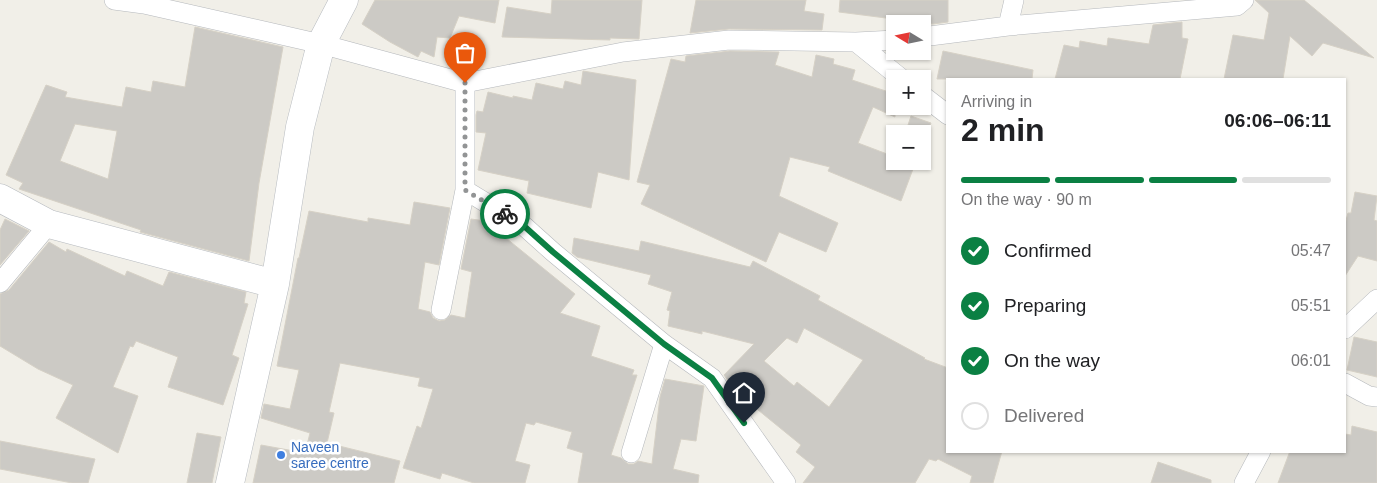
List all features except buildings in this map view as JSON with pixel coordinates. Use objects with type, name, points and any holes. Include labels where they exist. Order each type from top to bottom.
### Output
[{"type":"main road","points":[[230,483],[275,284],[300,127],[321,44],[344,0]]},
{"type":"main road","points":[[0,198],[49,224],[275,284]]},
{"type":"street","points":[[114,0],[144,4],[321,44],[465,83],[623,52],[729,40],[856,42],[886,40]]},
{"type":"street","points":[[1008,26],[1014,0]]},
{"type":"street","points":[[931,36],[1008,26],[1237,6],[1244,0]]},
{"type":"street","points":[[856,42],[891,70]]},
{"type":"street","points":[[441,310],[465,190],[465,83]]},
{"type":"street","points":[[931,102],[946,113]]},
{"type":"street","points":[[465,190],[524,226],[664,344],[712,378],[786,483]]},
{"type":"street","points":[[0,283],[49,224]]},
{"type":"street","points":[[1346,328],[1377,299]]},
{"type":"street","points":[[630,453],[664,344]]},
{"type":"street","points":[[1346,384],[1369,396],[1377,397]]},
{"type":"street","points":[[1244,483],[1260,453]]},
{"type":"way so far","points":[[465,83],[465,190],[505,214]]},
{"type":"place","name":"Naveen saree centre","points":[[281,455]]},
{"type":"route","points":[[505,214],[524,226],[664,344],[712,378],[744,423]]}]
